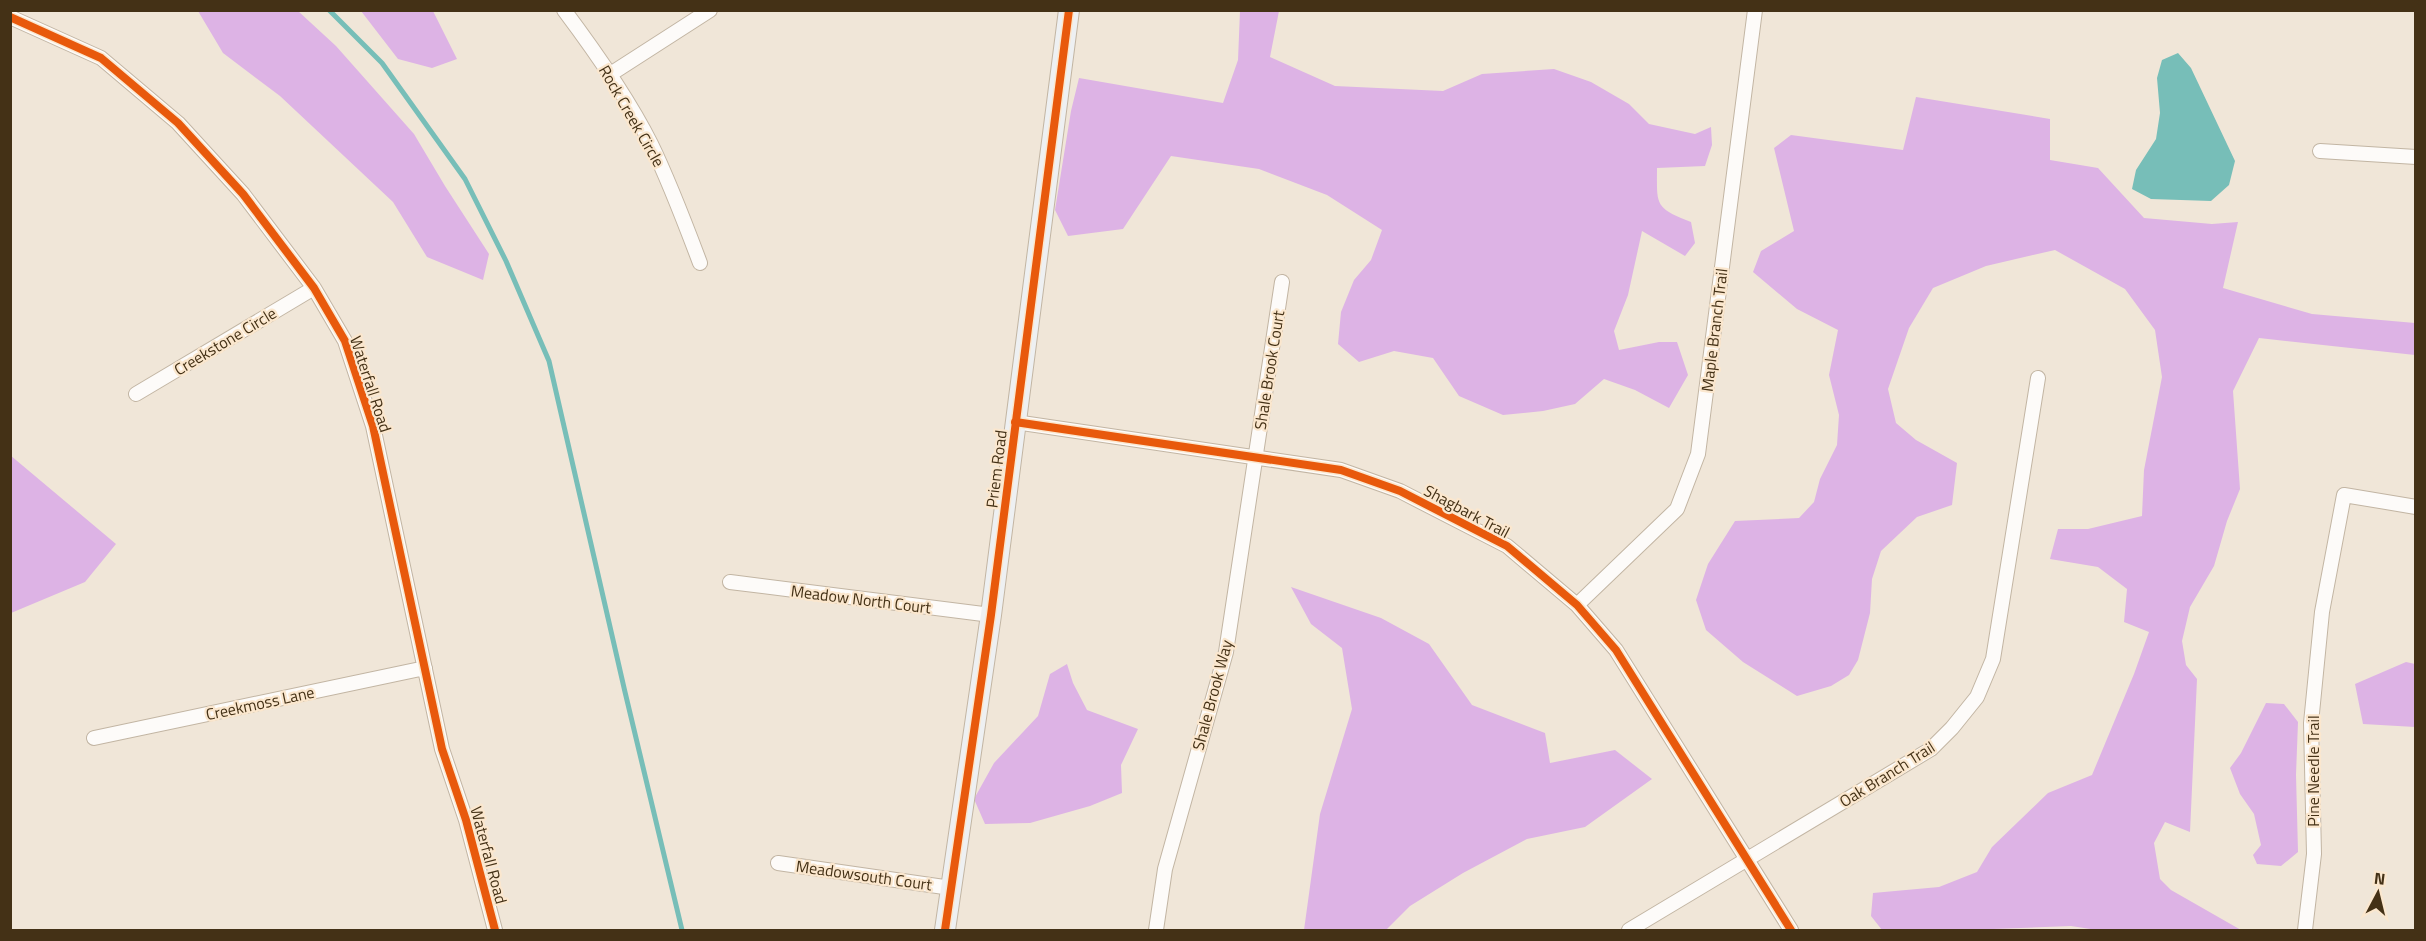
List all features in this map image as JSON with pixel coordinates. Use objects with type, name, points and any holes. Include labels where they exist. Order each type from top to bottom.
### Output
[{"type":"street","name":"Rock Creek Circle","points":[[564,10],[609,75],[650,142],[680,208],[700,263]]},
{"type":"street","points":[[609,75],[710,10]]},
{"type":"street","name":"Priem Road","points":[[945,930],[991,615],[1069,10]]},
{"type":"street","name":"Maple Branch Trail","points":[[1577,605],[1677,509],[1698,454],[1755,10]]},
{"type":"street","name":"Waterfall Road","points":[[10,16],[101,58],[178,123],[243,194],[314,288],[345,341],[373,426],[442,749],[466,820],[495,930]]},
{"type":"street","points":[[2320,151],[2415,157]]},
{"type":"street","name":"Shale Brook Court","points":[[1255,457],[1282,282]]},
{"type":"street","name":"Creekstone Circle","points":[[136,394],[314,288]]},
{"type":"street","name":"Oak Branch Trail","points":[[1629,930],[1931,749],[1952,728],[1977,697],[1993,659],[2038,378]]},
{"type":"street","name":"Shagbark Trail","points":[[1015,422],[1341,470],[1400,491],[1507,546],[1577,605],[1616,650],[1791,930]]},
{"type":"street","name":"Shale Brook Way","points":[[1156,930],[1165,869],[1226,652],[1255,457]]},
{"type":"street","name":"Pine Needle Trail","points":[[2305,930],[2314,854],[2311,723],[2322,612],[2344,495],[2415,507]]},
{"type":"street","name":"Meadow North Court","points":[[730,582],[991,615]]},
{"type":"street","name":"Creekmoss Lane","points":[[94,738],[425,668]]},
{"type":"street","name":"Meadowsouth Court","points":[[778,863],[951,888]]},
{"type":"shaded area","points":[[198,11],[298,11],[336,46],[414,134],[489,254],[483,280],[427,257],[393,202],[280,96],[223,53]]},
{"type":"shaded area","points":[[361,11],[433,11],[457,59],[432,68],[398,59]]},
{"type":"shaded area","points":[[1240,11],[1279,11],[1270,57],[1335,86],[1443,91],[1482,74],[1554,69],[1591,82],[1629,104],[1649,124],[1695,134],[1711,127],[1712,145],[1705,166],[1657,168],[1657,190],[1660,204],[1670,213],[1691,222],[1695,243],[1685,256],[1642,231],[1628,295],[1614,331],[1619,350],[1659,342],[1677,342],[1688,375],[1669,408],[1635,390],[1604,379],[1575,404],[1543,411],[1503,415],[1459,396],[1433,358],[1394,351],[1359,362],[1338,344],[1341,312],[1354,280],[1371,260],[1382,230],[1327,195],[1259,169],[1171,156],[1123,229],[1068,236],[1055,210],[1071,111],[1079,78],[1223,103],[1238,60]]},
{"type":"shaded area","points":[[1916,97],[2050,119],[2050,160],[2098,168],[2144,218],[2212,224],[2238,222],[2223,288],[2312,314],[2415,323],[2415,355],[2259,338],[2233,391],[2240,489],[2227,521],[2214,566],[2190,607],[2182,641],[2186,665],[2197,679],[2190,832],[2165,822],[2154,843],[2160,879],[2171,890],[2241,930],[2097,930],[2071,926],[1882,930],[1871,916],[1873,893],[1939,887],[1977,872],[1992,847],[2048,793],[2092,775],[2134,674],[2149,632],[2124,622],[2127,589],[2098,567],[2050,559],[2058,529],[2088,529],[2142,516],[2144,470],[2162,377],[2155,330],[2125,289],[2055,250],[1986,266],[1933,288],[1909,328],[1888,389],[1896,423],[1916,440],[1957,463],[1952,505],[1917,517],[1881,551],[1872,579],[1870,613],[1858,660],[1849,675],[1831,686],[1797,696],[1743,662],[1706,630],[1696,600],[1708,564],[1735,521],[1799,518],[1814,502],[1820,479],[1837,445],[1839,415],[1829,375],[1838,330],[1797,309],[1753,272],[1761,251],[1794,231],[1774,148],[1791,135],[1903,150]]},
{"type":"shaded area","points":[[10,455],[116,544],[85,582],[11,613]]},
{"type":"shaded area","points":[[1291,587],[1381,618],[1429,644],[1472,705],[1545,733],[1550,763],[1615,750],[1652,779],[1585,827],[1527,839],[1463,873],[1410,906],[1386,930],[1304,930],[1320,814],[1352,709],[1342,648],[1311,624]]},
{"type":"shaded area","points":[[2406,662],[2415,664],[2415,727],[2363,724],[2355,684]]},
{"type":"shaded area","points":[[1067,664],[1073,683],[1087,710],[1138,729],[1121,765],[1122,793],[1090,806],[1030,823],[985,824],[974,799],[994,763],[1038,716],[1050,674]]},
{"type":"shaded area","points":[[2266,703],[2284,704],[2298,722],[2296,775],[2298,852],[2281,866],[2257,864],[2253,855],[2261,845],[2254,814],[2240,794],[2230,768],[2241,753]]},
{"type":"water","points":[[2178,53],[2191,68],[2235,161],[2229,185],[2211,201],[2151,199],[2132,189],[2136,170],[2156,139],[2160,113],[2157,78],[2162,60]]},
{"type":"waterway","points":[[329,10],[382,63],[465,179],[506,261],[549,361],[682,930]]},
{"type":"cycle path","points":[[945,930],[991,615],[1069,10]]},
{"type":"cycle path","points":[[10,17],[101,58],[178,123],[243,194],[314,288],[345,341],[373,426],[442,749],[466,820],[495,930]]},
{"type":"cycle path","points":[[1015,422],[1341,470],[1400,491],[1507,546],[1577,605],[1616,650],[1791,930]]}]
